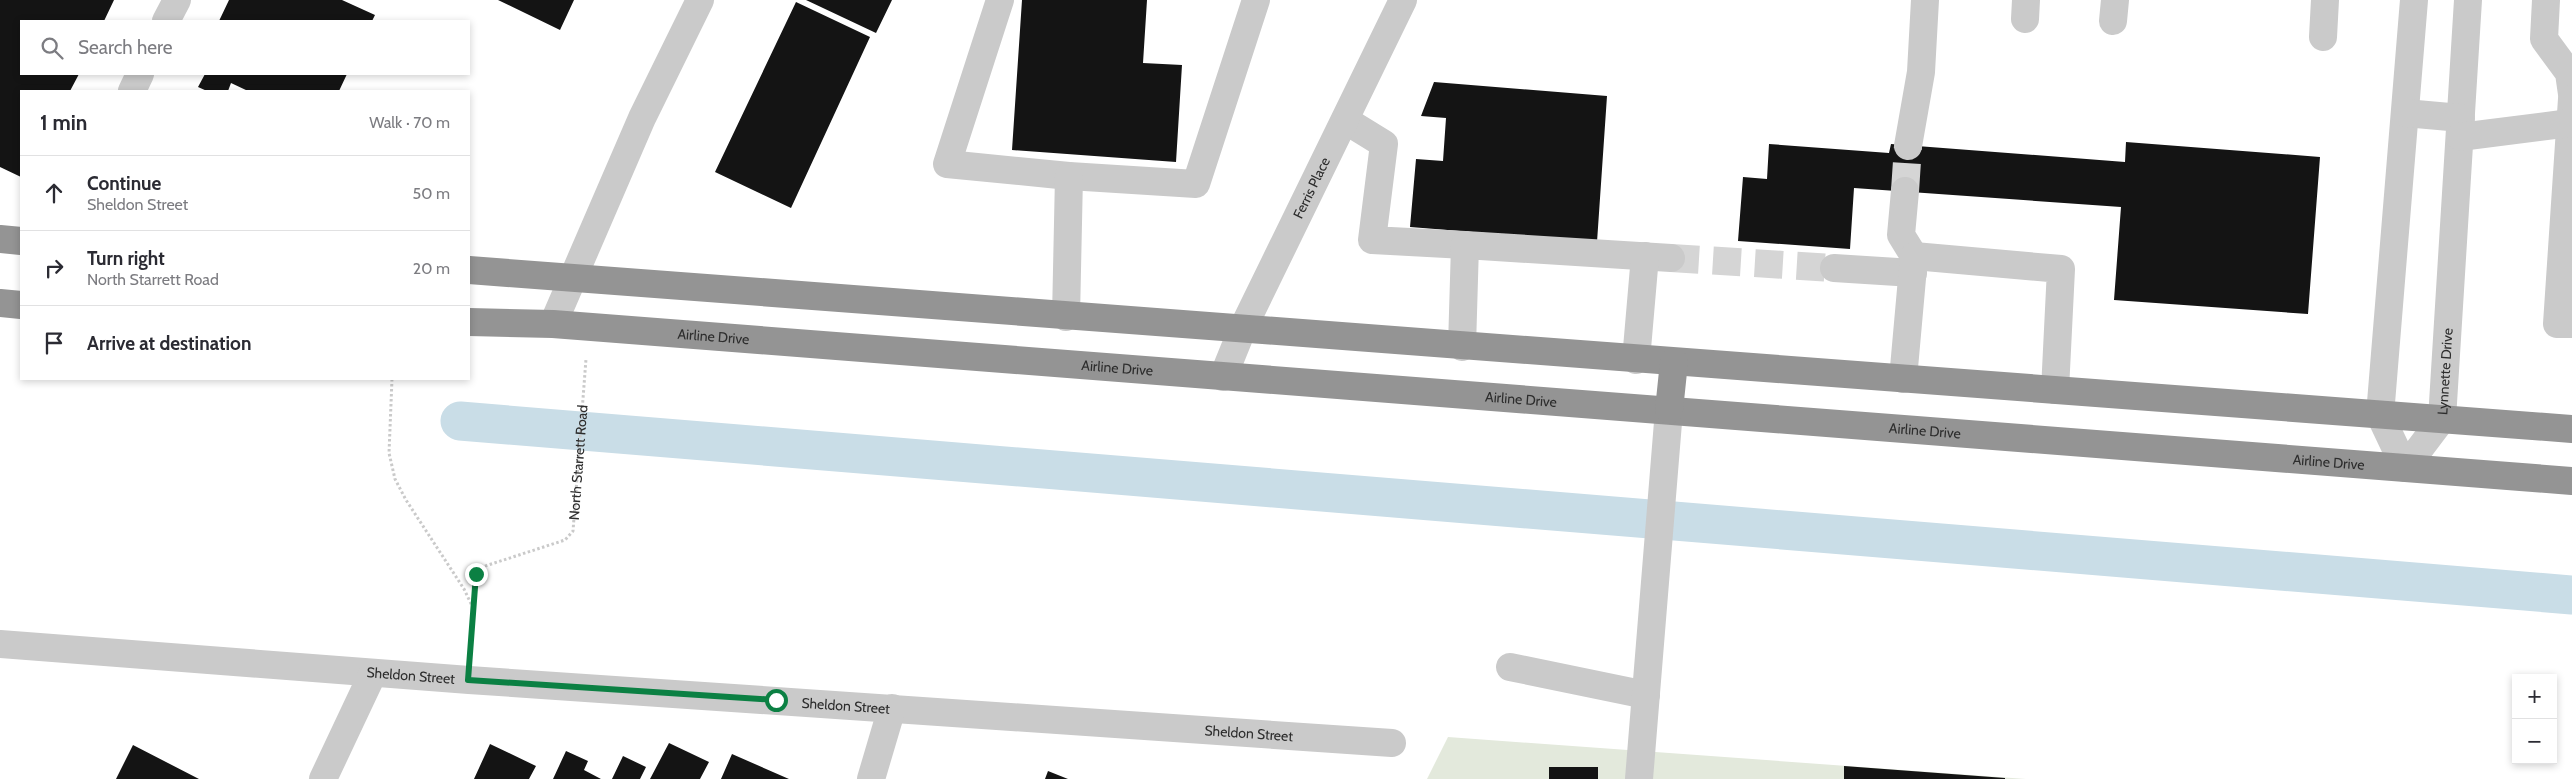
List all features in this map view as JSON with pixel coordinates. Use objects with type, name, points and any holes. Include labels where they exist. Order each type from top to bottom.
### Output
[{"type":"highway","points":[[470,270],[1462,347],[2572,429]]},
{"type":"highway","points":[[0,303],[20,305]]},
{"type":"highway","name":"Airline Drive","points":[[470,322],[553,324],[2572,481]]},
{"type":"highway","points":[[1669,410],[1674,362]]},
{"type":"street","points":[[167,20],[177,0]]},
{"type":"street","points":[[553,324],[642,118],[700,0]]},
{"type":"street","points":[[1000,0],[947,164],[1069,176],[1196,184],[1256,0]]},
{"type":"street","name":"Ferris Place","points":[[1223,376],[1242,330],[1403,0]]},
{"type":"street","points":[[1908,146],[1921,72],[1925,0]]},
{"type":"street","points":[[2323,37],[2325,0]]},
{"type":"street","points":[[2405,468],[2380,414],[2414,0]]},
{"type":"street","name":"Lynnette Drive","points":[[2405,468],[2442,419],[2468,0]]},
{"type":"street","points":[[2546,0],[2544,38],[2569,73],[2572,94]]},
{"type":"street","points":[[132,90],[140,75]]},
{"type":"street","points":[[2405,113],[2460,128],[2571,111],[2557,324],[2572,324]]},
{"type":"street","points":[[1345,120],[1384,144],[1372,240],[1658,257],[1636,360]]},
{"type":"street","points":[[1066,317],[1069,176]]},
{"type":"street","points":[[1903,379],[1914,264],[1901,235],[1905,191]]},
{"type":"street","points":[[1462,347],[1465,245]]},
{"type":"street","points":[[1834,268],[1914,264],[2061,270],[2055,390]]},
{"type":"street","points":[[1639,779],[1669,410]]},
{"type":"street","name":"Sheldon Street","points":[[0,644],[373,674],[1392,743]]},
{"type":"street","points":[[1510,667],[1646,695]]},
{"type":"street","points":[[323,779],[373,674]]},
{"type":"street","points":[[871,779],[892,708]]},
{"type":"path","points":[[392,380],[389,453],[395,479],[406,500],[464,589],[473,609]]},
{"type":"path","name":"North Starrett Road","points":[[468,680],[475,580],[479,568],[565,540],[574,526],[584,387]]},
{"type":"shaded area","points":[[1448,737],[2026,779],[1427,779]]},
{"type":"building","points":[[0,0],[114,0],[104,20],[20,20],[20,75],[78,75],[71,90],[20,90],[20,177],[0,167]]},
{"type":"building","points":[[229,0],[342,0],[375,15],[372,20],[219,20]]},
{"type":"building","points":[[498,0],[574,0],[560,30]]},
{"type":"building","points":[[806,0],[892,0],[876,33]]},
{"type":"building","points":[[1022,0],[1147,0],[1143,63],[1182,65],[1176,162],[1012,150]]},
{"type":"building","points":[[796,2],[870,37],[791,208],[715,172]]},
{"type":"building","points":[[204,75],[347,75],[339,90],[246,90],[231,83],[228,90],[205,90],[198,87]]},
{"type":"building","points":[[1434,82],[1607,96],[1597,242],[1410,227],[1416,159],[1443,161],[1446,118],[1421,116]]},
{"type":"building","points":[[2126,142],[2320,157],[2308,314],[2114,300],[2121,207],[1854,188],[1850,249],[1738,241],[1743,177],[1767,179],[1769,144],[1889,153],[1891,144],[2125,162]]},
{"type":"building","points":[[669,743],[709,762],[700,779],[650,779]]},
{"type":"building","points":[[490,744],[536,766],[529,779],[474,779]]},
{"type":"building","points":[[133,745],[199,779],[116,779]]},
{"type":"building","points":[[566,751],[588,761],[584,770],[601,779],[553,779]]},
{"type":"building","points":[[732,754],[789,779],[721,779]]},
{"type":"building","points":[[623,756],[646,767],[640,779],[612,779]]},
{"type":"building","points":[[1844,766],[2005,778],[2005,779],[1844,779]]},
{"type":"building","points":[[1549,767],[1598,767],[1598,779],[1549,779]]},
{"type":"building","points":[[1048,771],[1068,779],[1045,779]]},
{"type":"waterway","points":[[460,421],[2572,595]]},
{"type":"tunnel","points":[[1905,191],[1908,146]]},
{"type":"tunnel","points":[[1671,258],[1834,268]]},
{"type":"route","points":[[476,574],[468,680],[776,700]]}]
